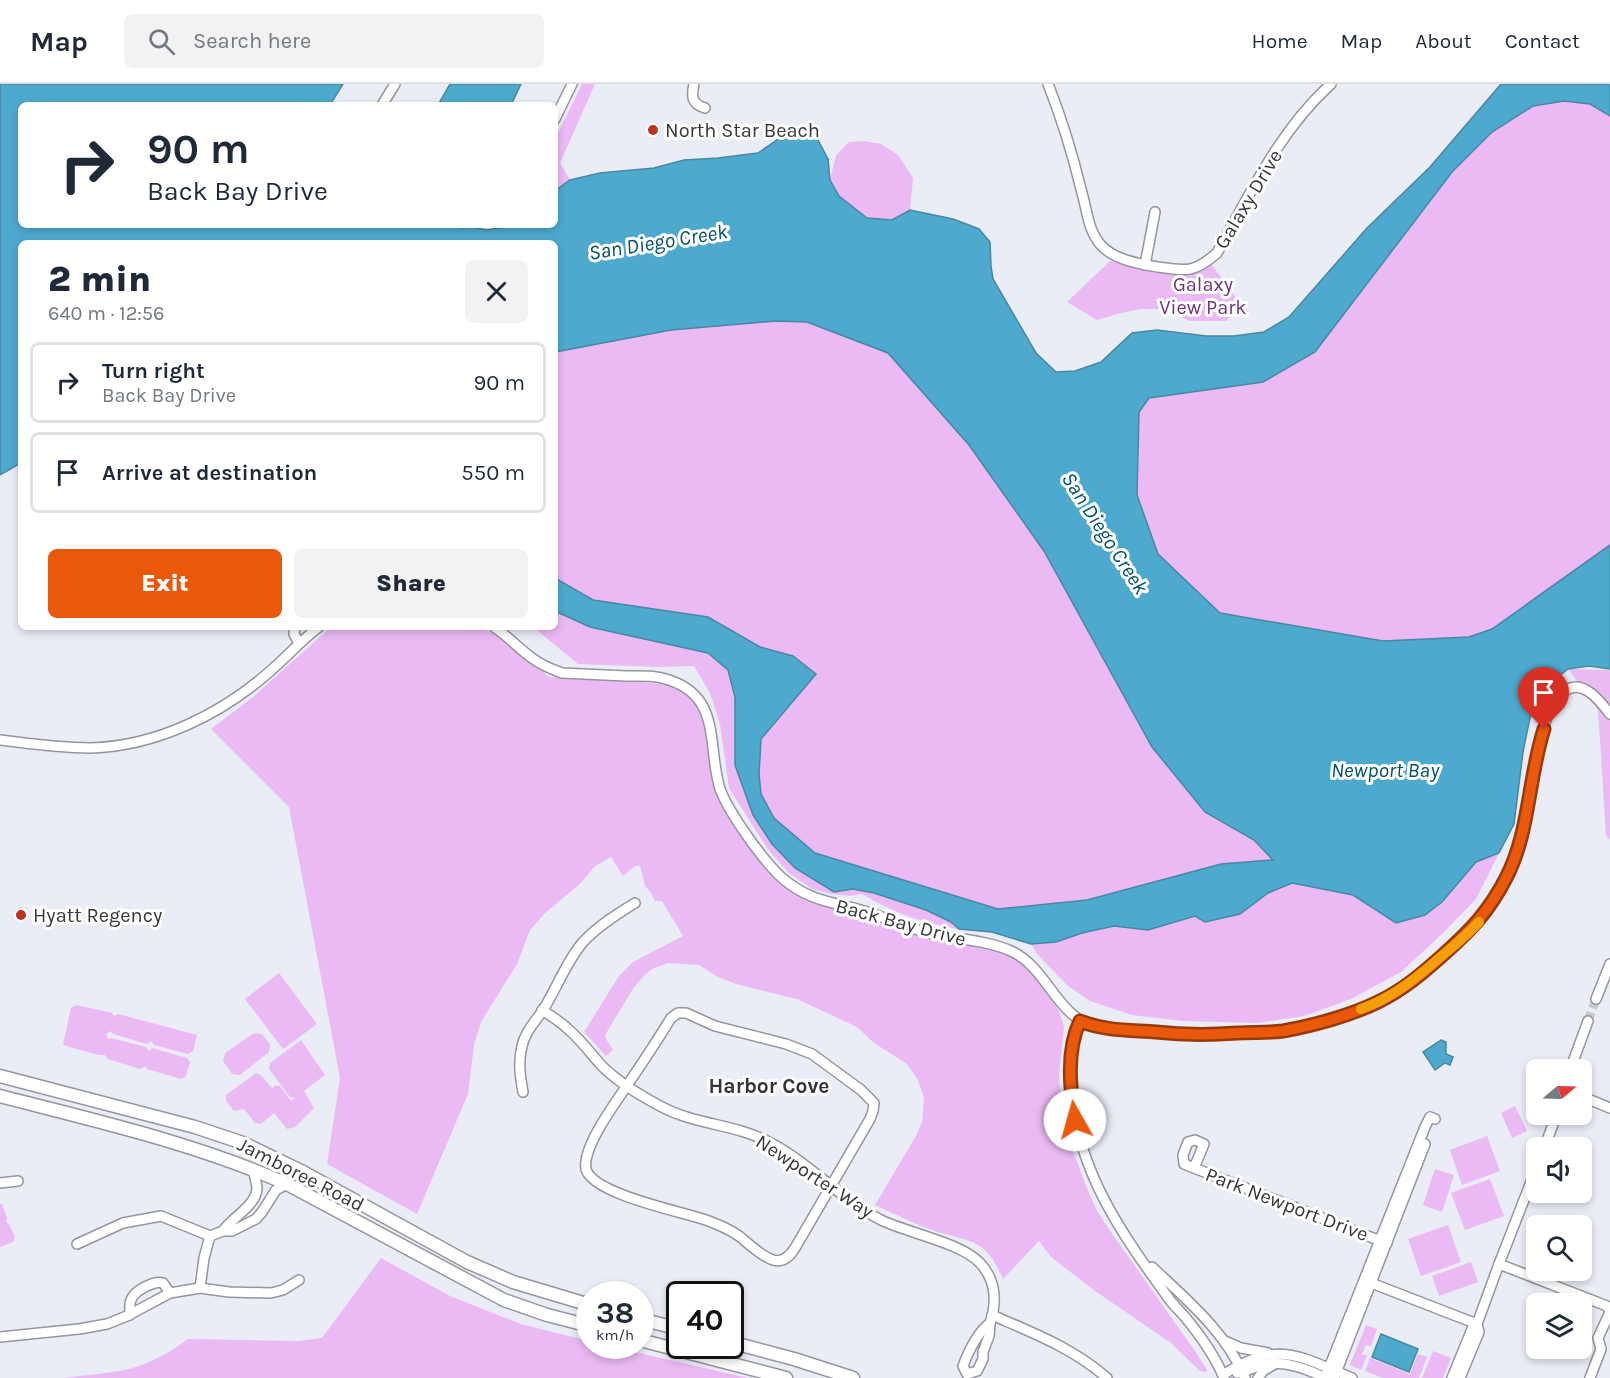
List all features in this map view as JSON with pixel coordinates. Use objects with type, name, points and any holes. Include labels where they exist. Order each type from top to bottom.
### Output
[{"type":"main road","name":"Jamboree Road","points":[[0,1076],[195,1127],[243,1143],[303,1172],[467,1262],[513,1282],[576,1301]]},
{"type":"main road","name":"Jamboree Road","points":[[0,1096],[181,1144],[254,1169],[504,1300],[576,1322]]},
{"type":"main road","points":[[654,1344],[786,1378]]},
{"type":"main road","points":[[744,1346],[853,1378]]},
{"type":"street","points":[[384,102],[395,84]]},
{"type":"street","points":[[558,113],[572,84]]},
{"type":"street","points":[[694,84],[692,97],[694,102],[705,108]]},
{"type":"street","name":"Galaxy Drive","points":[[1048,84],[1083,194],[1090,227],[1099,244],[1111,254],[1145,265],[1182,271],[1195,269],[1217,253],[1272,157],[1301,114],[1332,84]]},
{"type":"street","points":[[1145,265],[1155,212]]},
{"type":"street","points":[[295,630],[294,634],[298,643]]},
{"type":"street","points":[[0,740],[67,748],[94,748],[164,734],[206,717],[240,695],[315,630]]},
{"type":"street","name":"Back Bay Drive","points":[[498,630],[532,658],[562,673],[654,676],[671,680],[685,687],[698,698],[706,712],[718,778],[725,801],[764,857],[783,879],[795,887],[814,898],[859,909],[921,932],[988,944],[1011,951],[1037,970],[1064,1007],[1080,1021],[1094,1027],[1178,1035],[1268,1032],[1296,1028],[1365,1008],[1388,997],[1414,980],[1475,926],[1502,887],[1520,846],[1540,741],[1556,701],[1567,690],[1581,688],[1596,696],[1610,714]]},
{"type":"street","points":[[523,1092],[519,1060],[528,1030],[582,943],[596,929],[635,903]]},
{"type":"street","points":[[1596,999],[1610,964]]},
{"type":"street","name":"Newporter Way","points":[[542,1010],[568,1028],[602,1066],[627,1086],[662,1107],[770,1142],[857,1206],[882,1220],[957,1248],[974,1258],[987,1272],[992,1283],[994,1303],[989,1336],[982,1352],[983,1359],[977,1371],[966,1376],[963,1366],[968,1352],[973,1347],[980,1331],[991,1319]]},
{"type":"street","points":[[678,1013],[686,1013],[715,1026],[765,1038],[812,1054],[861,1090],[874,1103],[870,1119],[831,1187],[789,1256],[782,1260],[773,1260],[738,1235],[715,1223],[644,1203],[612,1190],[596,1182],[588,1174],[586,1167],[587,1158],[599,1127],[671,1018],[678,1013]]},
{"type":"street","points":[[1080,1021],[1075,1032],[1071,1086],[1075,1120],[1091,1171],[1111,1215],[1168,1298],[1205,1345],[1224,1376],[1242,1372],[1273,1359],[1294,1355],[1330,1375],[1352,1378]]},
{"type":"street","points":[[1574,1059],[1588,1021]]},
{"type":"street","points":[[1592,1101],[1610,1108]]},
{"type":"street","name":"Park Newport Drive","points":[[1330,1375],[1435,1119],[1430,1117],[1383,1242]]},
{"type":"street","name":"Park Newport Drive","points":[[1194,1168],[1383,1242]]},
{"type":"street","points":[[223,1231],[228,1223],[250,1204],[257,1190],[254,1169]]},
{"type":"street","points":[[0,1183],[18,1180]]},
{"type":"street","points":[[77,1244],[123,1223],[161,1216],[210,1236],[223,1231],[232,1231],[256,1219],[276,1190],[286,1184]]},
{"type":"street","points":[[1452,1378],[1472,1329],[1477,1324],[1526,1194]]},
{"type":"street","points":[[250,1204],[262,1212]]},
{"type":"street","points":[[200,1287],[210,1236]]},
{"type":"street","points":[[1137,1252],[1215,1329],[1242,1372]]},
{"type":"street","points":[[1498,1264],[1607,1306],[1610,1312],[1598,1338],[1601,1349],[1590,1378]]},
{"type":"street","points":[[0,1337],[96,1326],[130,1315],[170,1293],[200,1287],[229,1292],[271,1293],[283,1290],[299,1280]]},
{"type":"street","points":[[130,1315],[130,1302],[135,1294],[155,1282],[163,1282],[170,1293]]},
{"type":"street","points":[[1367,1282],[1477,1324]]},
{"type":"street","points":[[991,1319],[1064,1348],[1107,1378]]},
{"type":"street","points":[[1460,1378],[1479,1332],[1477,1324]]},
{"type":"street","points":[[1223,1340],[1273,1359]]},
{"type":"street","points":[[973,1347],[982,1352]]},
{"type":"street","points":[[1258,1378],[1273,1359]]},
{"type":"green space","points":[[582,84],[595,84],[560,163],[570,180],[558,188],[558,133]]},
{"type":"green space","points":[[1564,101],[1590,104],[1610,116],[1610,545],[1492,629],[1469,637],[1383,641],[1220,613],[1158,554],[1137,495],[1139,412],[1149,398],[1263,382],[1315,352],[1452,172],[1492,132],[1533,106]]},
{"type":"green space","points":[[864,141],[881,144],[898,155],[913,178],[910,210],[892,220],[867,218],[839,196],[830,180],[836,155],[849,142]]},
{"type":"green space","name":"Galaxy View Park","points":[[1110,261],[1171,275],[1191,273],[1212,265],[1242,306],[1226,321],[1190,321],[1163,309],[1140,309],[1097,320],[1067,302]]},
{"type":"green space","points":[[775,321],[807,322],[888,353],[969,445],[1044,551],[1152,747],[1205,812],[1254,840],[1274,861],[1221,864],[1087,900],[998,909],[815,853],[774,818],[761,794],[759,774],[761,739],[816,675],[793,656],[760,647],[708,617],[593,600],[558,580],[558,351],[671,330]]},
{"type":"green space","points":[[558,612],[590,627],[708,653],[728,670],[735,697],[735,765],[795,868],[834,892],[853,889],[874,893],[926,910],[951,922],[959,929],[909,916],[862,894],[850,896],[812,889],[789,873],[769,851],[729,788],[720,724],[710,693],[694,666],[578,664],[537,630],[558,630]]},
{"type":"green space","points":[[328,630],[488,630],[508,641],[549,677],[660,684],[681,691],[691,698],[699,708],[703,719],[715,786],[727,812],[783,884],[795,894],[810,903],[860,916],[916,935],[1003,952],[1027,965],[1050,995],[1059,1011],[1064,1027],[1059,1075],[1061,1107],[1065,1129],[1096,1209],[1207,1370],[1200,1371],[1171,1343],[1095,1291],[1051,1257],[1039,1241],[1003,1279],[990,1256],[976,1244],[927,1228],[875,1205],[916,1136],[922,1122],[924,1098],[918,1080],[907,1064],[874,1043],[857,1027],[797,999],[736,984],[718,977],[699,965],[668,963],[652,969],[634,987],[605,1035],[613,1050],[606,1056],[584,1032],[619,976],[633,962],[683,936],[662,901],[655,901],[645,886],[640,866],[635,866],[623,876],[611,857],[594,867],[581,883],[544,914],[530,930],[517,964],[481,1022],[474,1045],[468,1094],[417,1214],[327,1164],[340,1078],[289,807],[211,729],[253,697]]},
{"type":"green space","points":[[1568,669],[1610,670],[1610,840],[1606,835],[1598,710]]},
{"type":"green space","points":[[1499,853],[1476,899],[1401,972],[1351,999],[1304,1016],[1256,1023],[1183,1021],[1132,1015],[1090,1001],[1068,986],[1037,954],[1031,944],[1056,942],[1082,933],[1115,926],[1148,930],[1195,916],[1205,922],[1240,914],[1268,893],[1292,883],[1353,895],[1396,923],[1425,915],[1442,902],[1476,862]]},
{"type":"green space","points":[[279,973],[317,1024],[283,1049],[245,999]]},
{"type":"green space","points":[[76,1005],[197,1035],[193,1051],[188,1054],[154,1045],[151,1041],[147,1044],[113,1034],[111,1031],[106,1034],[108,1039],[146,1047],[149,1051],[152,1048],[187,1058],[190,1062],[186,1076],[181,1079],[147,1069],[146,1066],[140,1069],[108,1059],[105,1055],[66,1046],[63,1044],[71,1008]]},
{"type":"green space","points":[[254,1033],[262,1034],[270,1044],[269,1052],[240,1075],[232,1074],[223,1061],[225,1053]]},
{"type":"green space","points":[[301,1040],[325,1075],[304,1091],[314,1108],[295,1127],[287,1129],[274,1113],[261,1124],[255,1123],[244,1109],[234,1111],[226,1101],[226,1095],[256,1073],[261,1075],[272,1088],[276,1085],[280,1086],[291,1101],[295,1098],[290,1097],[269,1069],[270,1063]]},
{"type":"green space","points":[[1515,1106],[1527,1131],[1512,1138],[1501,1113]]},
{"type":"green space","points":[[1487,1136],[1500,1171],[1462,1185],[1450,1150]]},
{"type":"green space","points":[[1435,1169],[1454,1175],[1442,1212],[1423,1205]]},
{"type":"green space","points":[[1490,1179],[1504,1216],[1465,1230],[1451,1193]]},
{"type":"green space","points":[[0,1204],[7,1218],[6,1222],[15,1237],[13,1242],[0,1247]]},
{"type":"green space","points":[[1448,1225],[1461,1262],[1421,1276],[1408,1239]]},
{"type":"green space","points":[[381,1258],[450,1296],[521,1324],[576,1338],[576,1359],[654,1359],[654,1357],[748,1378],[63,1378],[137,1367],[160,1357],[188,1339],[298,1341],[322,1338]]},
{"type":"green space","points":[[1471,1262],[1478,1282],[1439,1296],[1432,1276]]},
{"type":"green space","points":[[1366,1325],[1377,1329],[1371,1346],[1366,1345],[1362,1354],[1367,1356],[1361,1370],[1350,1365]]},
{"type":"green space","points":[[1433,1351],[1451,1358],[1443,1378],[1422,1378]]},
{"type":"green space","points":[[1418,1354],[1427,1357],[1419,1378],[1383,1378],[1365,1371],[1370,1358],[1410,1374]]},
{"type":"water","name":"Newport Bay","points":[[0,84],[343,84],[332,102],[18,102],[18,228],[477,228],[487,230],[558,228],[558,189],[570,180],[600,173],[654,168],[684,160],[758,153],[777,140],[801,132],[817,138],[828,159],[830,180],[839,196],[867,218],[892,220],[910,210],[953,219],[979,229],[990,242],[993,279],[1036,353],[1056,372],[1075,371],[1101,362],[1132,333],[1157,330],[1206,336],[1234,336],[1264,332],[1289,317],[1367,228],[1430,167],[1501,84],[1610,84],[1610,116],[1590,104],[1564,101],[1533,106],[1492,132],[1452,172],[1315,352],[1263,382],[1149,398],[1139,412],[1137,495],[1158,554],[1220,613],[1383,641],[1469,637],[1492,629],[1610,545],[1610,669],[1589,666],[1568,669],[1553,681],[1532,708],[1523,752],[1514,824],[1499,853],[1476,862],[1442,902],[1425,915],[1396,923],[1353,895],[1292,883],[1268,893],[1240,914],[1205,922],[1195,916],[1148,930],[1114,926],[1056,942],[1031,944],[992,932],[959,929],[951,922],[926,910],[874,893],[853,889],[834,892],[795,868],[772,844],[753,815],[735,765],[735,697],[728,670],[708,653],[590,627],[558,612],[558,580],[593,600],[708,617],[760,647],[793,656],[816,674],[761,739],[759,774],[761,794],[774,818],[815,853],[998,909],[1087,900],[1221,864],[1273,860],[1254,840],[1205,812],[1152,747],[1044,551],[969,445],[888,353],[807,322],[775,321],[671,330],[558,351],[558,240],[18,240],[18,465],[0,475]]},
{"type":"water","points":[[450,84],[521,84],[512,102],[440,102]]},
{"type":"water","points":[[1441,1040],[1446,1042],[1446,1054],[1453,1057],[1450,1065],[1445,1063],[1435,1070],[1423,1052]]},
{"type":"water","points":[[1381,1334],[1418,1349],[1409,1372],[1372,1357]]},
{"type":"tunnel","points":[[1588,1021],[1596,999]]},
{"type":"slow traffic","points":[[1361,1009],[1388,997],[1414,980],[1479,922]]},
{"type":"place","name":"North Star Beach","points":[[653,130]]},
{"type":"place","name":"Hyatt Regency","points":[[21,915]]},
{"type":"district","name":"Harbor Cove","points":[[769,1086]]},
{"type":"route","points":[[1075,1120],[1071,1065],[1072,1046],[1080,1021],[1107,1029],[1178,1035],[1281,1031],[1365,1008],[1396,992],[1426,970],[1475,926],[1507,878],[1520,846],[1544,729]]},
{"type":"water label","name":"San Diego Creek","points":[[658,242]]},
{"type":"water label","name":"San Diego Creek","points":[[1105,533]]}]
